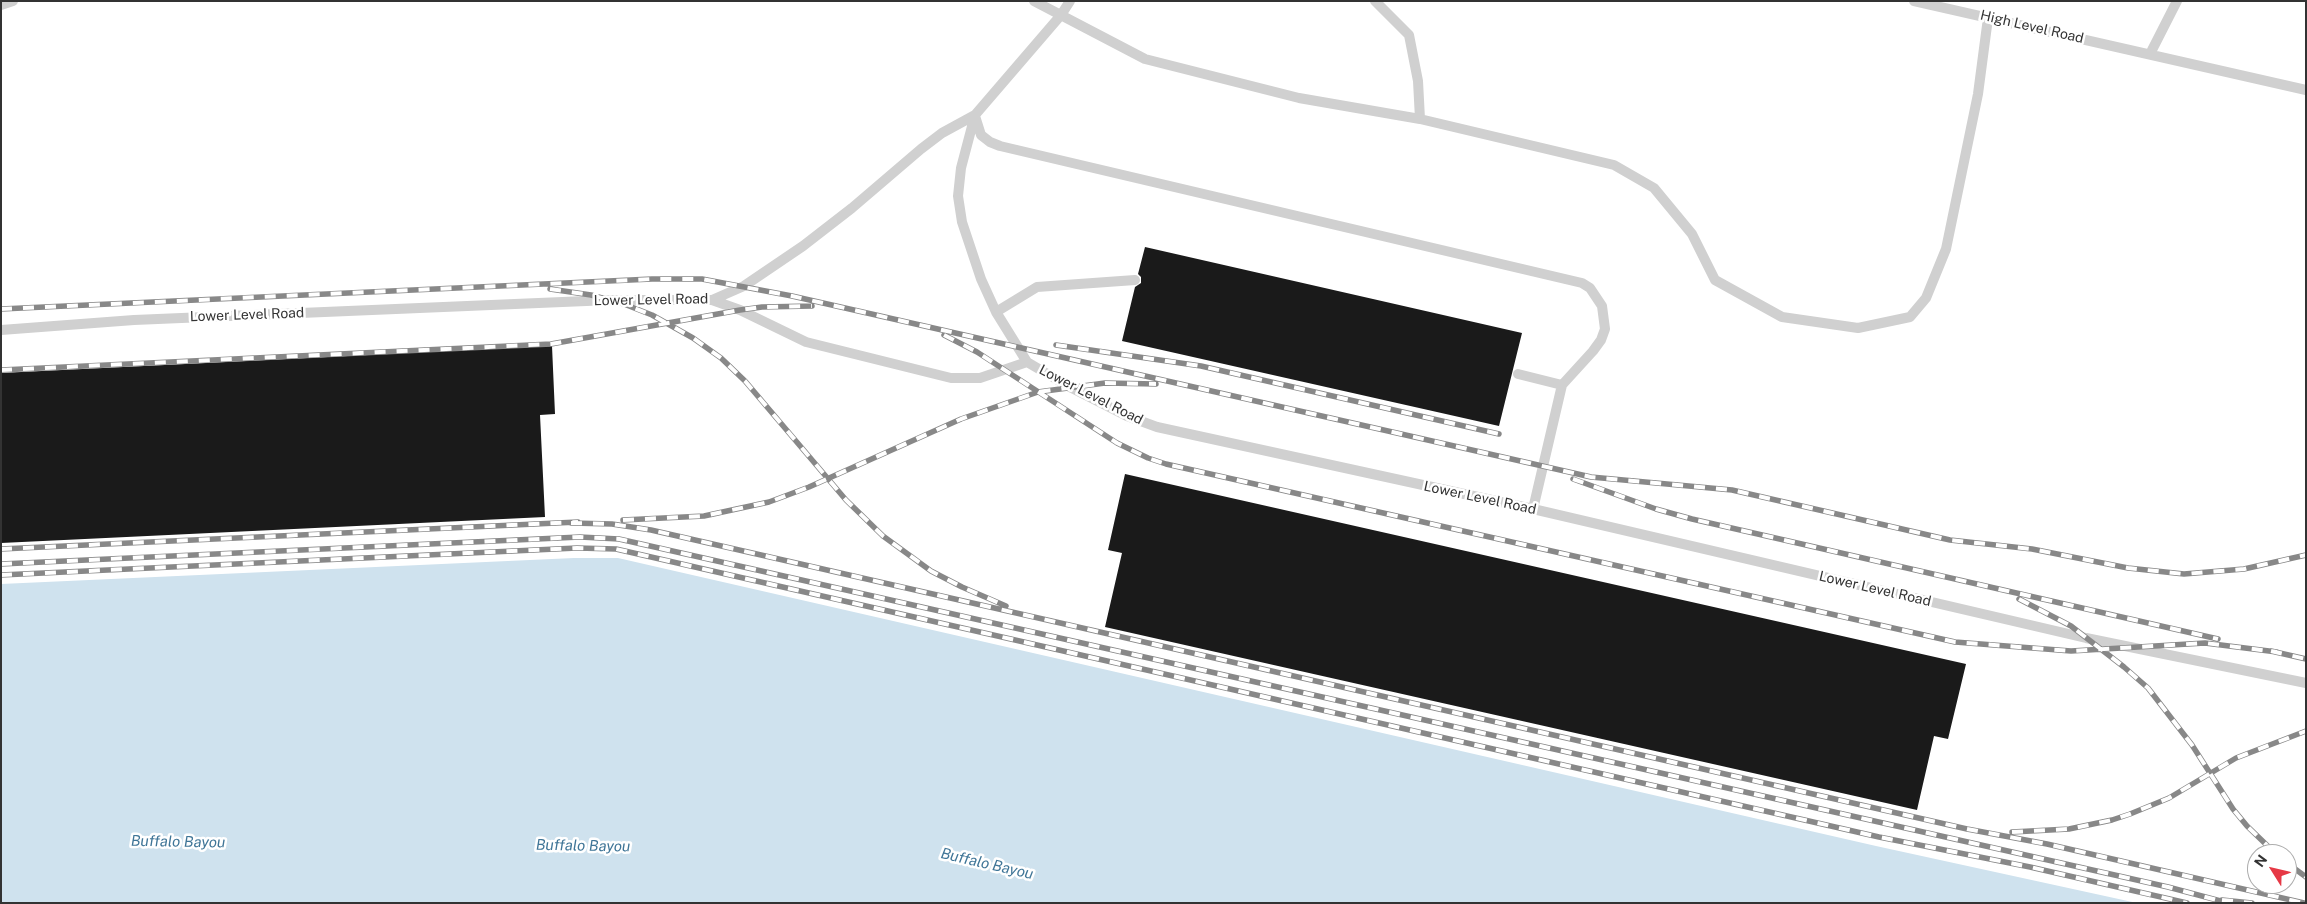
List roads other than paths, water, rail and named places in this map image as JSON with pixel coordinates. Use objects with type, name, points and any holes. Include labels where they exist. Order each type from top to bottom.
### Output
[{"type":"lane","points":[[1,5],[13,1]]},
{"type":"lane","points":[[1034,1],[1145,59],[1299,98],[1420,119],[1614,165],[1654,188],[1692,234],[1716,280],[1782,317],[1858,328],[1910,317],[1926,298],[1946,249],[1978,94],[1988,18]]},
{"type":"lane","points":[[1070,1],[1061,15],[975,115],[981,135],[990,142],[1000,146],[1127,174],[1582,283],[1593,293],[1602,306],[1605,329],[1593,351],[1562,385],[1533,510]]},
{"type":"lane","points":[[1375,1],[1409,35],[1418,81],[1420,119]]},
{"type":"lane","name":"High Level Road","points":[[1914,1],[2306,90]]},
{"type":"lane","points":[[2150,54],[2177,1]]},
{"type":"lane","name":"Lower Level Road","points":[[1,330],[134,320],[610,300],[712,300],[744,286],[803,246],[942,133],[975,115]]},
{"type":"lane","name":"Lower Level Road","points":[[975,115],[961,168],[958,196],[962,222],[981,278],[996,312],[1027,362],[1119,412],[1157,427],[1533,510],[2086,638],[2306,683]]},
{"type":"lane","points":[[996,312],[1037,287],[1135,280]]},
{"type":"lane","points":[[712,300],[740,310],[806,342],[951,378],[980,378],[1027,362]]},
{"type":"lane","points":[[1518,374],[1562,385]]},
{"type":"water","name":"Buffalo Bayou","points":[[574,558],[618,558],[1876,846],[2137,903],[1,903],[1,584]]},
{"type":"railway","points":[[1,309],[652,279],[702,279],[792,296],[1591,477],[1732,490],[1950,540],[2032,549],[2128,568],[2184,574],[2244,569],[2306,555]]},
{"type":"railway","points":[[550,289],[591,295],[624,304],[652,315],[693,338],[721,358],[745,381],[846,500],[883,536],[931,571],[1006,606]]},
{"type":"railway","points":[[1,370],[551,344],[740,310],[762,307],[812,306]]},
{"type":"railway","points":[[944,335],[977,352],[1117,443],[1148,458],[1166,464],[1955,642],[2071,651],[2205,643],[2277,652]]},
{"type":"railway","points":[[1056,345],[1201,366],[1499,434]]},
{"type":"railway","points":[[623,520],[704,516],[769,502],[809,487],[961,419],[1038,392],[1105,383],[1156,384]]},
{"type":"railway","points":[[1573,479],[1656,509],[1692,519],[2218,639]]},
{"type":"railway","points":[[1,549],[578,522]]},
{"type":"railway","points":[[571,523],[612,524],[651,530],[1967,829],[2047,844],[2304,903]]},
{"type":"railway","points":[[1,564],[580,537],[619,539],[2168,887],[2228,903]]},
{"type":"railway","points":[[1,575],[577,548],[616,549],[1879,837],[2030,867],[2187,903]]},
{"type":"railway","points":[[2019,599],[2071,626],[2148,688],[2192,745],[2233,809],[2266,844]]},
{"type":"railway","points":[[2271,651],[2306,659]]},
{"type":"railway","points":[[2012,832],[2069,829],[2112,820],[2130,814],[2169,798],[2236,758],[2306,731]]},
{"type":"railway","points":[[2297,870],[2306,877]]},
{"type":"railway","points":[[2222,900],[2252,903]]}]
